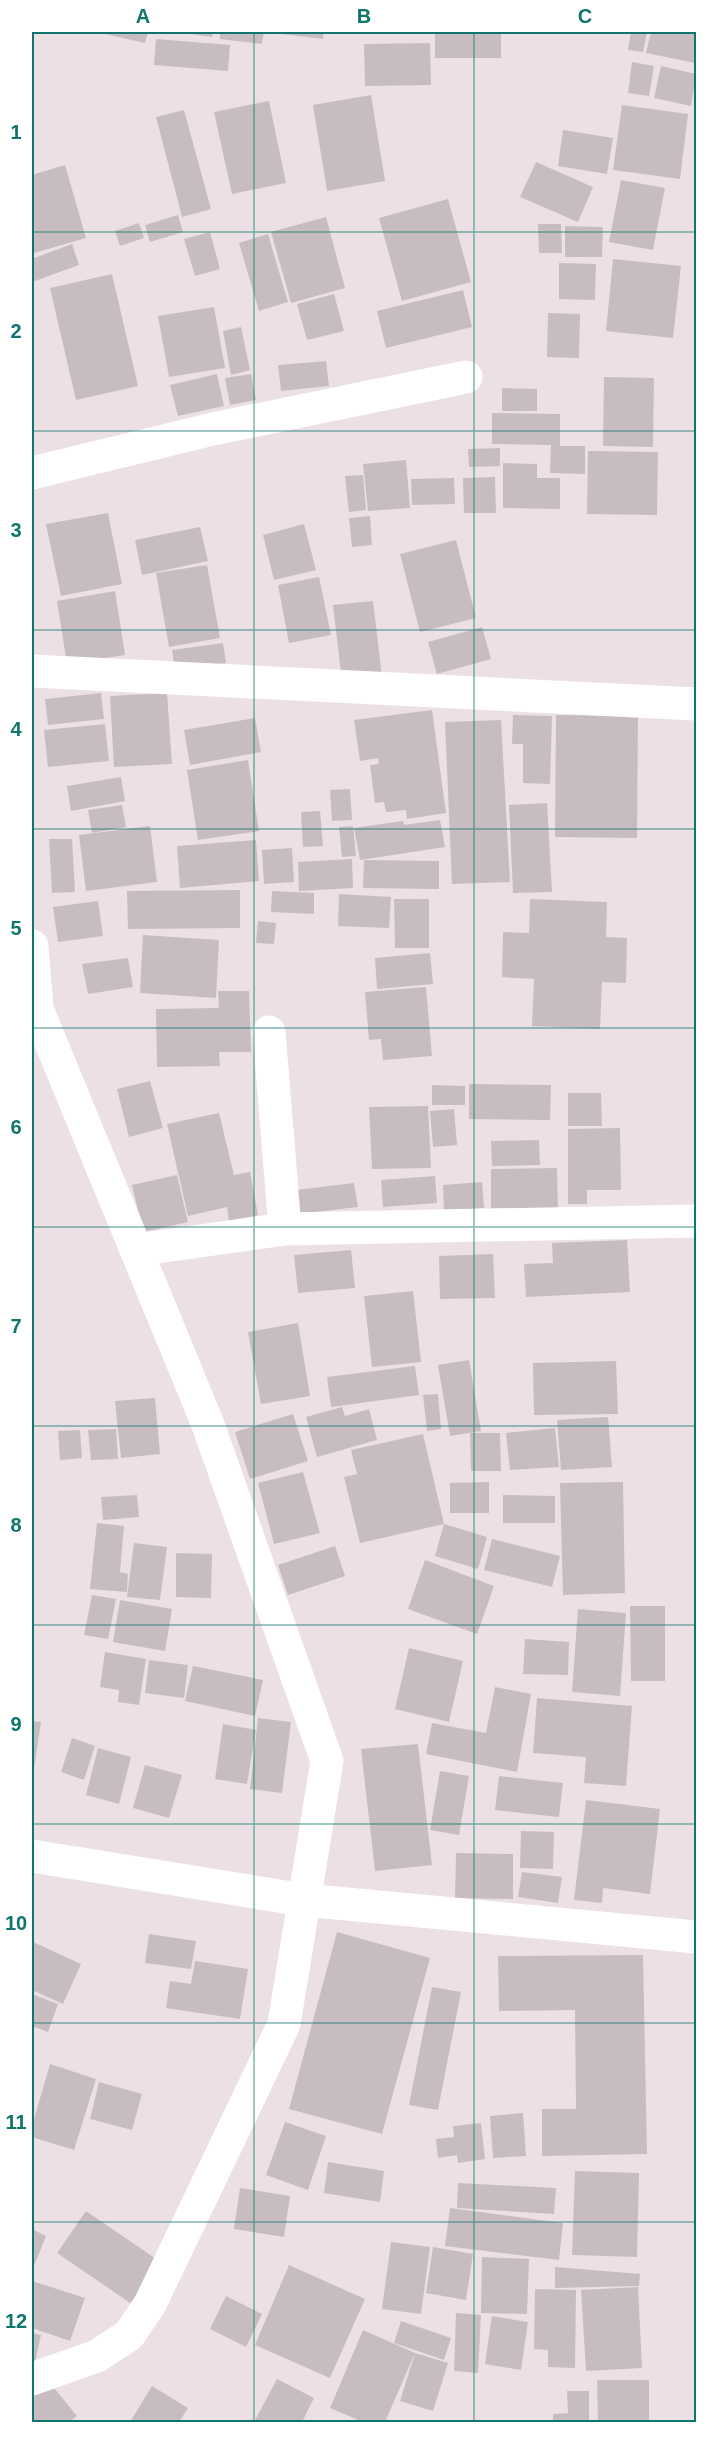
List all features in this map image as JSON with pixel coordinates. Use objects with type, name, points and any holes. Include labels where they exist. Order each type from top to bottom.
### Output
[{"type":"street","points":[[32,474],[213,429],[466,377]]},
{"type":"street","points":[[32,671],[696,704]]},
{"type":"street","points":[[32,966],[37,1009],[207,1422],[327,1761],[284,2024],[150,2304],[129,2335],[97,2356],[32,2379]]},
{"type":"street","points":[[269,1032],[285,1229]]},
{"type":"street","points":[[136,1250],[285,1229],[696,1221]]},
{"type":"street","points":[[32,1856],[304,1900],[696,1937]]},
{"type":"building","points":[[96,32],[148,32],[145,43]]},
{"type":"building","points":[[176,32],[213,32],[212,37]]},
{"type":"building","points":[[220,32],[264,32],[262,44],[220,39]]},
{"type":"building","points":[[266,32],[324,32],[323,39]]},
{"type":"building","points":[[435,32],[501,32],[501,58],[435,58]]},
{"type":"building","points":[[631,32],[647,32],[643,52],[628,50]]},
{"type":"building","points":[[651,32],[696,32],[695,63],[646,53]]},
{"type":"building","points":[[156,39],[230,45],[228,71],[154,65]]},
{"type":"building","points":[[430,43],[431,85],[365,86],[364,44]]},
{"type":"building","points":[[632,62],[654,66],[649,96],[628,93]]},
{"type":"building","points":[[661,66],[696,74],[691,106],[654,98]]},
{"type":"building","points":[[371,95],[385,181],[327,191],[313,105]]},
{"type":"building","points":[[269,101],[286,183],[232,194],[214,112]]},
{"type":"building","points":[[622,105],[688,114],[680,179],[613,170]]},
{"type":"building","points":[[184,110],[211,209],[182,217],[156,117]]},
{"type":"building","points":[[563,130],[613,138],[607,174],[558,166]]},
{"type":"building","points":[[536,162],[593,187],[578,222],[520,197]]},
{"type":"building","points":[[65,165],[86,238],[34,253],[32,246],[32,175]]},
{"type":"building","points":[[621,180],[665,188],[653,250],[609,242]]},
{"type":"building","points":[[448,199],[471,282],[402,301],[379,218]]},
{"type":"building","points":[[178,215],[183,232],[150,242],[145,225]]},
{"type":"building","points":[[326,217],[345,288],[291,303],[271,232]]},
{"type":"building","points":[[139,223],[144,238],[120,246],[115,231]]},
{"type":"building","points":[[538,224],[561,224],[562,253],[539,253]]},
{"type":"building","points":[[565,226],[603,227],[602,257],[565,257]]},
{"type":"building","points":[[210,232],[220,269],[195,276],[184,239]]},
{"type":"building","points":[[268,234],[288,302],[259,311],[239,243]]},
{"type":"building","points":[[72,244],[79,265],[32,282],[32,259]]},
{"type":"building","points":[[613,259],[681,266],[673,338],[606,331]]},
{"type":"building","points":[[559,263],[596,264],[595,300],[559,299]]},
{"type":"building","points":[[112,274],[138,386],[76,400],[50,288]]},
{"type":"building","points":[[463,290],[472,327],[386,348],[377,311]]},
{"type":"building","points":[[334,294],[344,331],[307,340],[297,304]]},
{"type":"building","points":[[214,307],[225,368],[169,377],[158,316]]},
{"type":"building","points":[[548,313],[580,314],[579,358],[547,357]]},
{"type":"building","points":[[241,327],[250,370],[231,375],[223,331]]},
{"type":"building","points":[[326,361],[329,386],[281,391],[278,365]]},
{"type":"building","points":[[217,374],[224,406],[178,416],[170,385]]},
{"type":"building","points":[[251,374],[256,400],[230,405],[225,378]]},
{"type":"building","points":[[604,377],[654,378],[653,447],[603,446]]},
{"type":"building","points":[[502,388],[537,389],[537,411],[502,411]]},
{"type":"building","points":[[492,413],[560,414],[560,446],[585,446],[585,474],[550,473],[551,445],[492,444]]},
{"type":"building","points":[[500,448],[500,466],[469,467],[468,449]]},
{"type":"building","points":[[588,451],[658,452],[657,515],[587,514]]},
{"type":"building","points":[[406,460],[410,508],[368,511],[363,464]]},
{"type":"building","points":[[503,463],[537,464],[537,478],[560,478],[560,509],[503,508]]},
{"type":"building","points":[[363,475],[366,510],[349,512],[345,476]]},
{"type":"building","points":[[495,477],[496,513],[464,513],[463,478]]},
{"type":"building","points":[[454,478],[455,504],[412,505],[411,479]]},
{"type":"building","points":[[108,513],[122,584],[61,596],[46,524]]},
{"type":"building","points":[[370,516],[372,545],[352,547],[349,518]]},
{"type":"building","points":[[304,524],[316,570],[274,580],[263,535]]},
{"type":"building","points":[[200,527],[208,561],[142,575],[135,540]]},
{"type":"building","points":[[456,540],[476,618],[420,632],[400,554]]},
{"type":"building","points":[[207,565],[220,638],[169,647],[156,573]]},
{"type":"building","points":[[319,577],[331,635],[289,643],[278,585]]},
{"type":"building","points":[[115,591],[125,655],[67,664],[57,601]]},
{"type":"building","points":[[373,601],[382,677],[342,682],[333,605]]},
{"type":"building","points":[[482,627],[491,659],[437,674],[428,642]]},
{"type":"building","points":[[223,643],[226,663],[175,670],[172,650]]},
{"type":"building","points":[[101,693],[104,719],[48,725],[45,699]]},
{"type":"building","points":[[167,693],[172,764],[114,767],[110,696]]},
{"type":"building","points":[[432,710],[446,813],[407,819],[406,810],[386,812],[384,802],[375,803],[370,765],[379,764],[378,758],[360,761],[354,720]]},
{"type":"building","points":[[513,715],[552,716],[550,784],[523,783],[523,744],[512,744]]},
{"type":"building","points":[[556,715],[638,716],[637,838],[555,837]]},
{"type":"building","points":[[255,718],[261,752],[190,765],[184,730]]},
{"type":"building","points":[[501,720],[510,882],[452,884],[445,722]]},
{"type":"building","points":[[105,724],[109,761],[48,767],[44,730]]},
{"type":"building","points":[[248,760],[259,831],[198,840],[187,770]]},
{"type":"building","points":[[121,777],[125,801],[71,811],[67,786]]},
{"type":"building","points":[[350,789],[352,820],[332,821],[330,790]]},
{"type":"building","points":[[547,803],[552,892],[513,893],[509,805]]},
{"type":"building","points":[[122,805],[126,827],[92,833],[88,810]]},
{"type":"building","points":[[320,811],[323,846],[303,847],[301,812]]},
{"type":"building","points":[[440,820],[445,847],[360,860],[354,828],[403,821],[404,825]]},
{"type":"building","points":[[150,826],[157,882],[86,891],[79,835]]},
{"type":"building","points":[[353,826],[356,856],[342,857],[339,827]]},
{"type":"building","points":[[49,839],[72,839],[75,892],[52,893]]},
{"type":"building","points":[[256,840],[259,881],[180,888],[177,846]]},
{"type":"building","points":[[292,848],[294,882],[264,884],[262,850]]},
{"type":"building","points":[[352,859],[353,888],[299,891],[298,862]]},
{"type":"building","points":[[364,860],[439,861],[439,889],[363,888]]},
{"type":"building","points":[[240,890],[240,928],[128,929],[127,891]]},
{"type":"building","points":[[272,891],[314,893],[314,914],[271,912]]},
{"type":"building","points":[[339,894],[391,897],[389,928],[338,926]]},
{"type":"building","points":[[394,899],[429,899],[429,948],[395,948]]},
{"type":"building","points":[[530,899],[607,902],[606,937],[627,938],[626,983],[602,982],[600,1029],[532,1026],[534,979],[502,977],[503,932],[529,933]]},
{"type":"building","points":[[98,901],[103,936],[58,942],[53,907]]},
{"type":"building","points":[[258,921],[276,923],[274,944],[256,943]]},
{"type":"building","points":[[143,935],[219,940],[216,998],[140,993]]},
{"type":"building","points":[[430,953],[433,984],[377,989],[375,958]]},
{"type":"building","points":[[128,958],[133,987],[88,994],[82,964]]},
{"type":"building","points":[[426,987],[432,1056],[383,1060],[381,1039],[369,1040],[365,992]]},
{"type":"building","points":[[218,991],[249,991],[251,1052],[219,1052],[220,1066],[157,1067],[156,1009],[219,1008]]},
{"type":"building","points":[[150,1081],[163,1128],[129,1137],[117,1089]]},
{"type":"building","points":[[469,1084],[551,1085],[550,1120],[469,1119]]},
{"type":"building","points":[[432,1085],[465,1086],[465,1105],[432,1105]]},
{"type":"building","points":[[568,1093],[601,1093],[602,1126],[568,1126]]},
{"type":"building","points":[[428,1106],[431,1168],[372,1169],[369,1107]]},
{"type":"building","points":[[454,1109],[457,1145],[433,1147],[430,1111]]},
{"type":"building","points":[[219,1113],[234,1175],[250,1172],[258,1215],[229,1221],[227,1207],[188,1216],[167,1124]]},
{"type":"building","points":[[620,1128],[621,1190],[587,1190],[587,1204],[568,1204],[568,1129]]},
{"type":"building","points":[[539,1140],[540,1165],[492,1166],[491,1141]]},
{"type":"building","points":[[557,1168],[558,1213],[491,1213],[491,1169]]},
{"type":"building","points":[[177,1175],[188,1222],[143,1232],[132,1185]]},
{"type":"building","points":[[435,1176],[437,1203],[383,1207],[381,1180]]},
{"type":"building","points":[[482,1182],[484,1208],[444,1211],[443,1185]]},
{"type":"building","points":[[354,1183],[358,1207],[299,1214],[296,1190]]},
{"type":"building","points":[[627,1240],[630,1292],[526,1297],[524,1264],[553,1263],[552,1243]]},
{"type":"building","points":[[351,1250],[355,1288],[298,1293],[294,1255]]},
{"type":"building","points":[[493,1254],[495,1298],[440,1299],[439,1256]]},
{"type":"building","points":[[413,1291],[421,1362],[372,1367],[364,1296]]},
{"type":"building","points":[[298,1323],[310,1396],[261,1404],[248,1332]]},
{"type":"building","points":[[469,1360],[481,1431],[450,1436],[438,1365]]},
{"type":"building","points":[[616,1361],[618,1414],[534,1415],[533,1363]]},
{"type":"building","points":[[415,1366],[419,1395],[331,1407],[327,1377]]},
{"type":"building","points":[[438,1394],[441,1429],[427,1431],[423,1395]]},
{"type":"building","points":[[155,1398],[160,1454],[121,1458],[115,1401]]},
{"type":"building","points":[[342,1407],[345,1416],[369,1409],[377,1440],[317,1457],[306,1417]]},
{"type":"building","points":[[293,1414],[308,1461],[250,1479],[235,1432]]},
{"type":"building","points":[[608,1417],[612,1467],[561,1470],[557,1420]]},
{"type":"building","points":[[555,1428],[559,1467],[510,1470],[506,1433]]},
{"type":"building","points":[[116,1429],[118,1459],[91,1460],[88,1430]]},
{"type":"building","points":[[80,1430],[82,1458],[60,1460],[58,1431]]},
{"type":"building","points":[[470,1433],[500,1433],[501,1471],[471,1471]]},
{"type":"building","points":[[423,1434],[444,1524],[360,1543],[344,1477],[357,1474],[351,1450]]},
{"type":"building","points":[[303,1472],[320,1533],[274,1544],[258,1483]]},
{"type":"building","points":[[489,1482],[489,1513],[450,1513],[450,1483]]},
{"type":"building","points":[[623,1482],[625,1593],[563,1595],[560,1483]]},
{"type":"building","points":[[137,1495],[139,1517],[103,1520],[101,1497]]},
{"type":"building","points":[[503,1495],[555,1496],[555,1523],[503,1523]]},
{"type":"building","points":[[97,1523],[124,1526],[120,1572],[128,1574],[127,1592],[90,1589]]},
{"type":"building","points":[[444,1524],[487,1537],[478,1569],[435,1556]]},
{"type":"building","points":[[492,1539],[560,1556],[552,1587],[484,1570]]},
{"type":"building","points":[[134,1543],[167,1547],[160,1600],[127,1597]]},
{"type":"building","points":[[335,1546],[345,1576],[288,1595],[278,1565]]},
{"type":"building","points":[[176,1553],[212,1554],[211,1598],[176,1597]]},
{"type":"building","points":[[425,1560],[494,1586],[477,1634],[408,1609]]},
{"type":"building","points":[[92,1595],[116,1599],[108,1639],[84,1635]]},
{"type":"building","points":[[120,1600],[172,1609],[165,1651],[113,1642]]},
{"type":"building","points":[[630,1606],[665,1606],[665,1681],[631,1681]]},
{"type":"building","points":[[578,1609],[626,1613],[620,1696],[572,1692]]},
{"type":"building","points":[[525,1639],[569,1642],[568,1675],[523,1674]]},
{"type":"building","points":[[409,1648],[463,1661],[449,1722],[395,1709]]},
{"type":"building","points":[[105,1652],[146,1659],[139,1705],[118,1702],[119,1690],[100,1687]]},
{"type":"building","points":[[149,1660],[188,1665],[184,1698],[145,1693]]},
{"type":"building","points":[[193,1666],[263,1680],[255,1716],[185,1701]]},
{"type":"building","points":[[495,1687],[531,1694],[517,1772],[426,1754],[432,1723],[486,1733]]},
{"type":"building","points":[[537,1698],[632,1706],[626,1786],[584,1783],[586,1757],[533,1753]]},
{"type":"building","points":[[258,1718],[291,1722],[282,1793],[250,1789]]},
{"type":"building","points":[[32,1721],[41,1722],[33,1776],[32,1776]]},
{"type":"building","points":[[223,1724],[256,1730],[247,1784],[215,1779]]},
{"type":"building","points":[[72,1738],[95,1746],[84,1780],[61,1772]]},
{"type":"building","points":[[418,1744],[432,1865],[375,1871],[361,1749]]},
{"type":"building","points":[[98,1748],[131,1757],[119,1804],[86,1795]]},
{"type":"building","points":[[145,1765],[182,1775],[169,1818],[133,1808]]},
{"type":"building","points":[[440,1771],[469,1776],[459,1835],[430,1830]]},
{"type":"building","points":[[499,1776],[563,1783],[559,1817],[495,1810]]},
{"type":"building","points":[[586,1800],[660,1809],[650,1894],[603,1888],[602,1903],[574,1900]]},
{"type":"building","points":[[521,1831],[554,1832],[553,1869],[520,1868]]},
{"type":"building","points":[[456,1853],[513,1854],[513,1899],[455,1898]]},
{"type":"building","points":[[522,1872],[562,1877],[558,1903],[518,1897]]},
{"type":"building","points":[[337,1932],[430,1958],[382,2134],[289,2109]]},
{"type":"building","points":[[149,1934],[196,1941],[191,1969],[145,1963]]},
{"type":"building","points":[[33,1942],[81,1964],[63,2004],[32,1990]]},
{"type":"building","points":[[643,1955],[647,2154],[542,2156],[542,2109],[576,2109],[575,2010],[499,2011],[498,1956]]},
{"type":"building","points":[[195,1961],[248,1969],[240,2019],[166,2008],[170,1981],[191,1984]]},
{"type":"building","points":[[432,1987],[461,1992],[438,2110],[409,2105]]},
{"type":"building","points":[[32,1994],[58,2004],[48,2032],[32,2026]]},
{"type":"building","points":[[50,2064],[96,2079],[74,2150],[32,2137],[32,2126]]},
{"type":"building","points":[[99,2082],[142,2094],[132,2130],[90,2119]]},
{"type":"building","points":[[523,2113],[526,2156],[493,2158],[490,2116]]},
{"type":"building","points":[[285,2122],[326,2136],[308,2190],[266,2175]]},
{"type":"building","points":[[481,2123],[485,2159],[458,2163],[457,2155],[438,2158],[436,2139],[454,2137],[453,2126]]},
{"type":"building","points":[[328,2162],[384,2171],[380,2202],[324,2193]]},
{"type":"building","points":[[575,2171],[639,2173],[637,2257],[572,2255]]},
{"type":"building","points":[[458,2183],[556,2188],[554,2214],[457,2208]]},
{"type":"building","points":[[240,2188],[290,2196],[284,2237],[234,2229]]},
{"type":"building","points":[[450,2208],[563,2223],[559,2260],[445,2246]]},
{"type":"building","points":[[86,2211],[162,2263],[133,2305],[57,2253]]},
{"type":"building","points":[[32,2229],[46,2236],[32,2271]]},
{"type":"building","points":[[391,2242],[430,2247],[421,2314],[382,2309]]},
{"type":"building","points":[[433,2247],[473,2254],[466,2300],[426,2293]]},
{"type":"building","points":[[482,2257],[529,2259],[527,2314],[481,2313]]},
{"type":"building","points":[[289,2265],[365,2299],[330,2378],[255,2345]]},
{"type":"building","points":[[555,2267],[640,2274],[639,2286],[555,2288]]},
{"type":"building","points":[[32,2281],[85,2298],[70,2341],[32,2328]]},
{"type":"building","points":[[638,2287],[642,2368],[586,2371],[581,2290]]},
{"type":"building","points":[[535,2289],[576,2290],[575,2368],[548,2367],[548,2350],[534,2349]]},
{"type":"building","points":[[226,2296],[262,2314],[246,2347],[210,2329]]},
{"type":"building","points":[[456,2313],[481,2315],[478,2373],[454,2371]]},
{"type":"building","points":[[492,2316],[528,2322],[521,2370],[485,2364]]},
{"type":"building","points":[[401,2321],[451,2338],[444,2360],[394,2343]]},
{"type":"building","points":[[363,2330],[415,2353],[385,2422],[363,2422],[330,2408]]},
{"type":"building","points":[[32,2333],[41,2335],[34,2368],[32,2367]]},
{"type":"building","points":[[415,2353],[448,2363],[433,2411],[400,2401]]},
{"type":"building","points":[[277,2379],[314,2398],[302,2422],[254,2422]]},
{"type":"building","points":[[597,2380],[649,2380],[649,2422],[598,2422]]},
{"type":"building","points":[[50,2383],[77,2416],[69,2422],[32,2422],[32,2398]]},
{"type":"building","points":[[152,2386],[188,2408],[179,2422],[130,2422]]},
{"type":"building","points":[[567,2391],[589,2391],[589,2422],[553,2422],[553,2414],[568,2413]]}]
